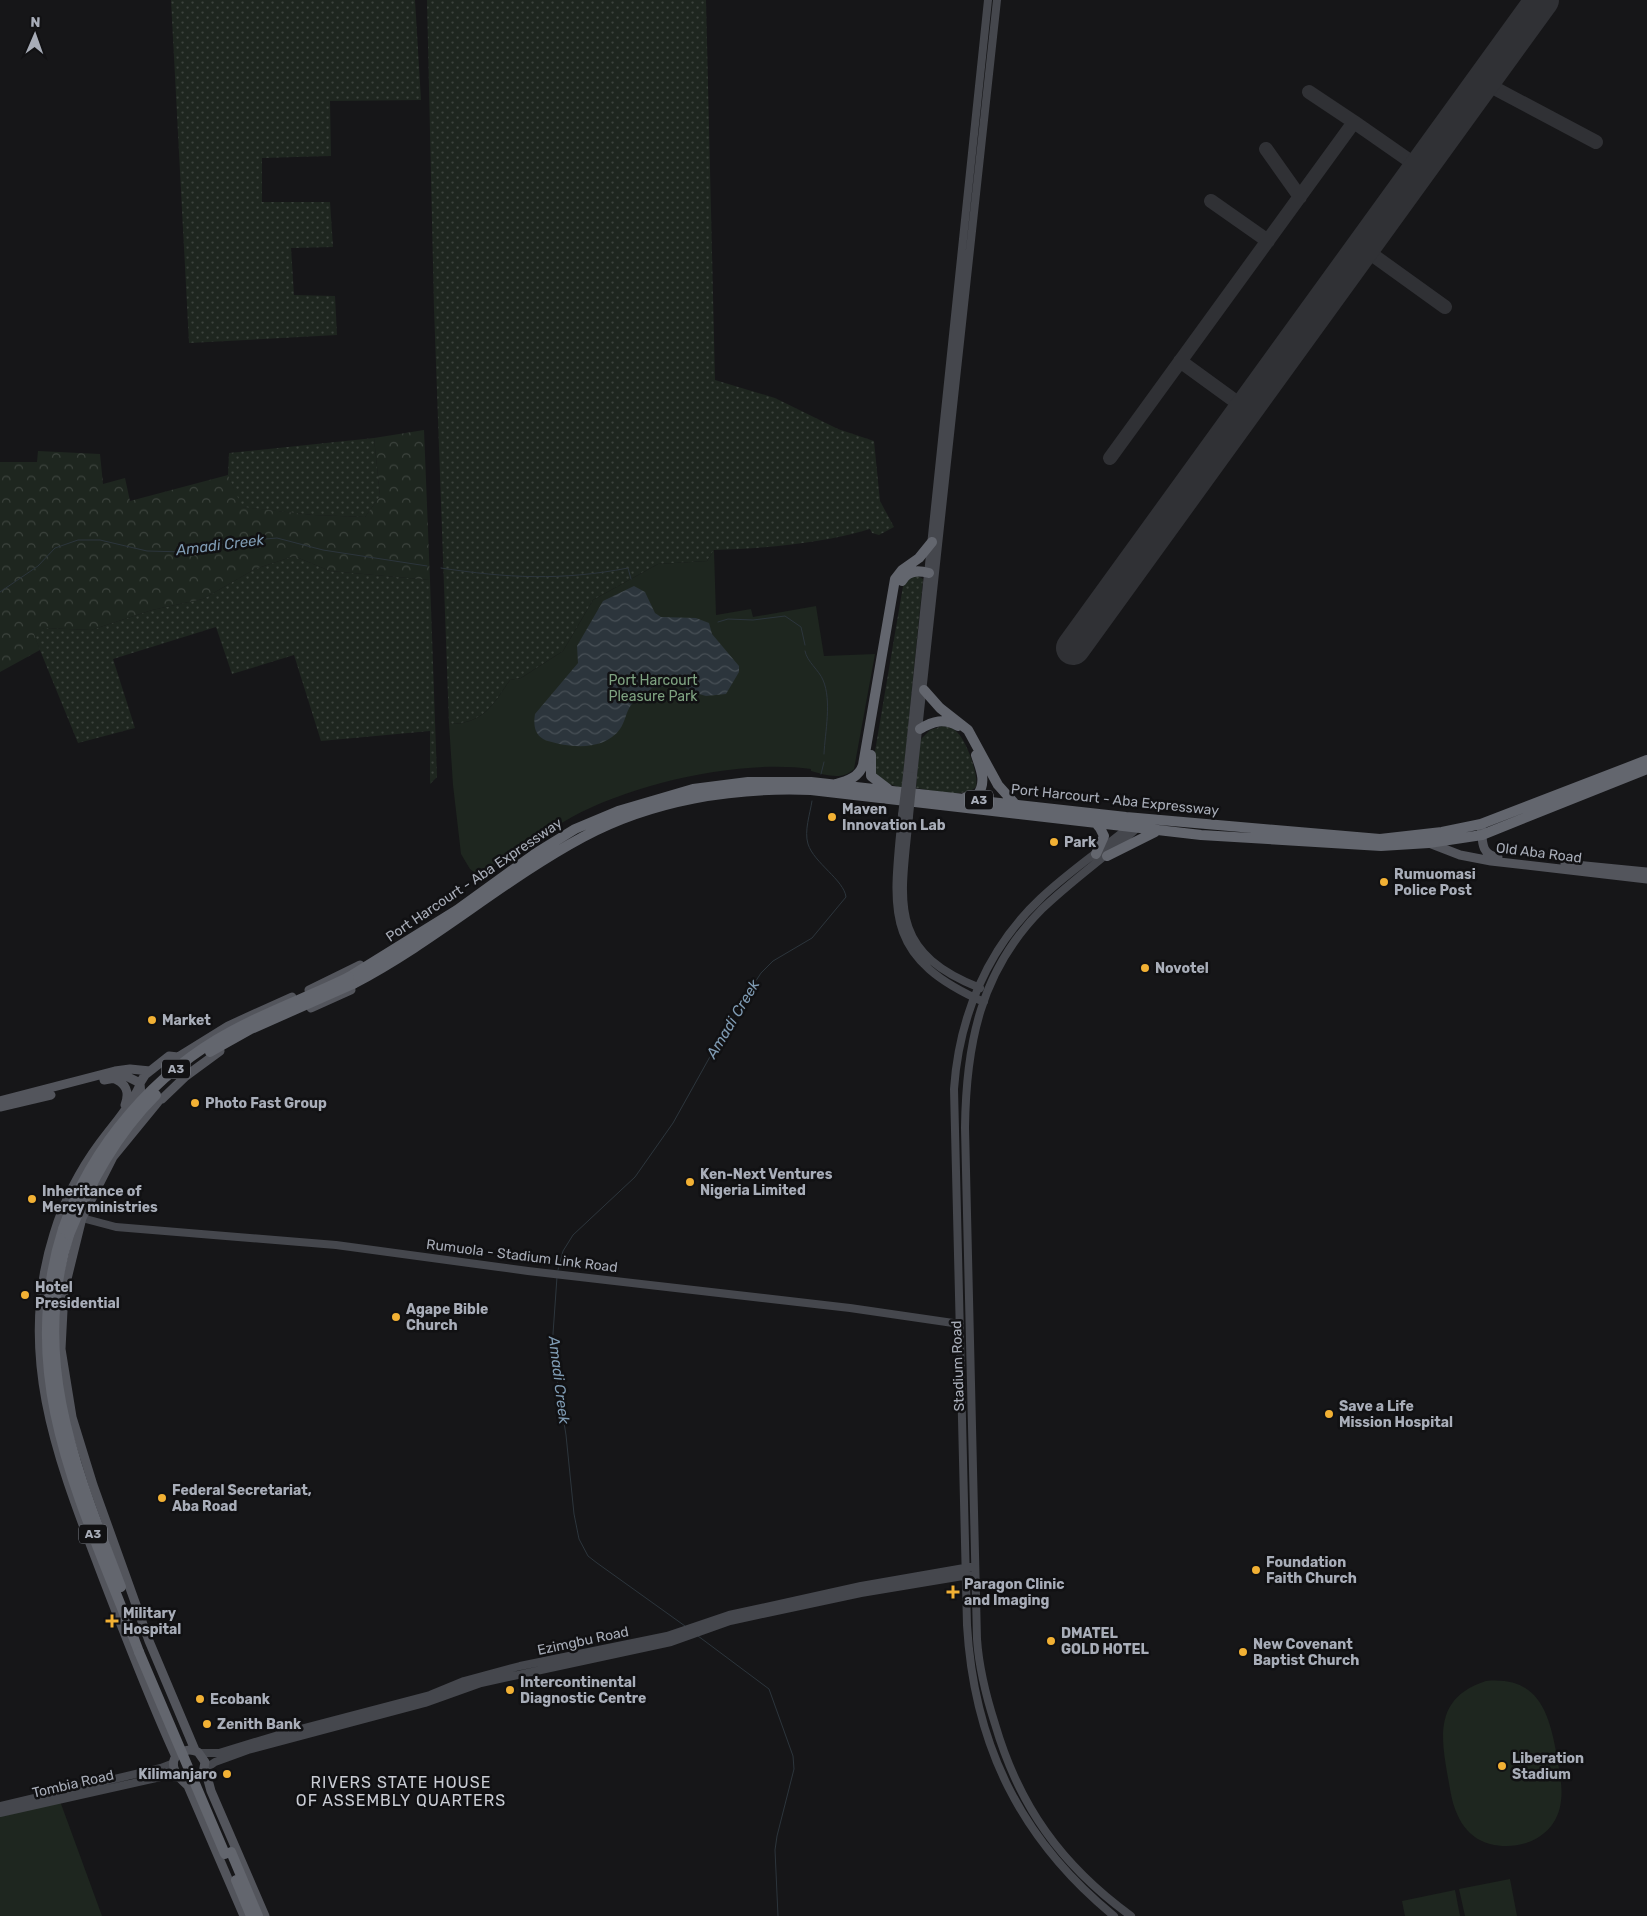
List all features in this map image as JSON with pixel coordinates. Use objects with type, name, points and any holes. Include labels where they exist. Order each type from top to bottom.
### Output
[{"type":"highway","points":[[831,785],[851,779],[861,771],[896,579],[902,570],[919,558],[932,542]]},
{"type":"highway","points":[[893,792],[874,781],[871,776],[870,758],[901,582],[904,576],[911,572],[920,571],[928,573]]},
{"type":"highway","points":[[924,690],[940,708],[968,730],[998,785],[1015,804]]},
{"type":"highway","points":[[920,728],[930,722],[951,721],[959,726],[970,740],[981,769],[983,781],[978,794],[963,798]]},
{"type":"highway","name":"Port Harcourt - Aba Expressway","points":[[351,981],[411,939],[457,910],[555,840],[618,810],[672,794],[723,784],[775,780],[1362,838],[1420,835],[1481,824],[1647,760]]},
{"type":"highway","name":"Port Harcourt - Aba Expressway","points":[[351,981],[426,941],[540,862],[589,834],[624,818],[674,803],[720,793],[763,790],[811,790],[1095,822],[1133,828],[1362,846],[1430,843],[1482,835],[1647,769]]},
{"type":"highway","points":[[1095,822],[1104,836],[1102,855]]},
{"type":"highway","points":[[1102,855],[1159,830]]},
{"type":"highway","name":"A3","points":[[258,1916],[228,1853],[103,1562],[63,1450],[50,1393],[46,1344],[48,1290],[84,1197],[109,1152],[146,1106],[194,1062],[232,1039],[351,981]]},
{"type":"highway","name":"A3","points":[[70,1233],[56,1286],[54,1312],[56,1381],[68,1434],[142,1651]]},
{"type":"highway","points":[[42,1288],[46,1344]]},
{"type":"highway","name":"A3","points":[[228,1853],[251,1916]]},
{"type":"main road","points":[[984,1002],[939,976],[920,960],[901,931],[896,895],[910,776],[932,542],[932,520],[988,0]]},
{"type":"main road","points":[[910,776],[920,728],[997,0]]},
{"type":"main road","points":[[906,815],[903,890],[904,914],[909,931],[918,947],[935,965],[947,973],[988,991]]},
{"type":"main road","name":"Old Aba Road","points":[[1481,824],[1483,848],[1493,856],[1647,872]]},
{"type":"main road","name":"Stadium Road","points":[[1131,1916],[1103,1894],[1060,1851],[1028,1806],[1003,1753],[982,1680],[977,1639],[965,1121],[968,1057],[988,991],[1014,944],[1041,911],[1133,828]]},
{"type":"main road","name":"Old Aba Road","points":[[1430,843],[1460,854],[1490,861],[1647,880]]},
{"type":"main road","name":"Stadium Road","points":[[1102,855],[1034,905],[1003,943],[973,997],[958,1052],[954,1089],[965,1571],[968,1648],[973,1684],[1000,1771],[1017,1806],[1046,1849],[1082,1890],[1114,1916]]},
{"type":"main road","points":[[244,1916],[188,1786],[175,1772],[175,1760],[131,1651],[56,1449],[41,1377],[42,1288],[54,1234],[70,1194],[86,1163],[150,1070],[165,1058],[178,1057],[248,1016],[324,983],[411,939]]},
{"type":"main road","points":[[265,1916],[211,1791],[204,1759],[198,1752],[149,1642],[93,1485],[72,1417],[61,1349],[61,1318],[70,1233],[82,1218],[113,1157],[158,1102],[200,1064],[235,1043],[362,984],[414,952],[426,941]]},
{"type":"main road","points":[[178,1057],[185,1063],[186,1076]]},
{"type":"main road","points":[[0,1101],[114,1071],[130,1069],[150,1070]]},
{"type":"main road","points":[[0,1107],[126,1076],[139,1085],[144,1100],[158,1102]]},
{"type":"main road","points":[[113,1078],[123,1083],[128,1094],[121,1113]]},
{"type":"main road","name":"Rumuola - Stadium Link Road","points":[[82,1218],[102,1225],[125,1228],[336,1245],[557,1274],[850,1308],[960,1324]]},
{"type":"main road","name":"Ezimgbu Road","points":[[205,1769],[215,1762],[248,1750],[425,1704],[481,1683],[684,1634],[729,1615],[861,1586],[975,1571]]},
{"type":"main road","name":"Ezimgbu Road","points":[[198,1752],[219,1753],[285,1733],[430,1695],[464,1681],[520,1666],[684,1634]]},
{"type":"main road","points":[[175,1760],[186,1749],[198,1752]]},
{"type":"main road","name":"Tombia Road","points":[[0,1806],[99,1783],[175,1760]]},
{"type":"main road","points":[[181,1778],[189,1781],[197,1778],[205,1769]]},
{"type":"main road","name":"Tombia Road","points":[[0,1813],[165,1776],[181,1778]]},
{"type":"green space","points":[[171,0],[415,0],[421,100],[330,101],[331,156],[262,158],[262,202],[330,202],[333,247],[291,248],[294,295],[335,296],[337,335],[189,343]]},
{"type":"green space","points":[[427,0],[706,0],[715,380],[775,398],[838,429],[874,441],[880,501],[894,527],[879,535],[872,533],[870,529],[832,538],[793,544],[714,550],[707,561],[658,564],[593,600],[563,651],[521,678],[510,680],[492,705],[479,717],[470,721],[449,724],[434,309]]},
{"type":"green space","points":[[424,430],[430,580],[330,571],[294,556],[255,569],[203,599],[152,610],[91,630],[44,628],[34,634],[40,650],[0,672],[0,462],[37,462],[38,451],[100,454],[103,484],[125,478],[130,501],[228,475],[242,507],[313,515],[365,517],[380,496],[374,438]]},
{"type":"green space","points":[[374,438],[380,496],[365,517],[313,515],[241,507],[228,475],[229,453]]},
{"type":"green space","name":"Port Harcourt Pleasure Park","points":[[714,550],[716,615],[751,609],[753,617],[816,606],[824,656],[875,654],[854,769],[844,775],[834,776],[811,771],[811,769],[783,767],[753,768],[688,776],[656,784],[597,805],[572,817],[537,838],[480,877],[470,869],[461,854],[453,785],[449,724],[470,721],[479,717],[492,705],[510,680],[521,678],[563,651],[593,600],[658,564],[707,561]]},
{"type":"green space","points":[[294,556],[330,571],[430,580],[437,777],[430,784],[430,731],[321,741],[294,655],[232,674],[216,627],[113,659],[135,728],[78,743],[33,633],[44,628],[91,630],[152,610],[203,599],[255,569]]},
{"type":"green space","points":[[918,576],[923,579],[902,788],[876,780],[873,763],[903,586],[909,578]]},
{"type":"green space","points":[[943,726],[957,732],[968,750],[976,774],[976,787],[970,791],[947,793],[916,788],[920,740],[930,730]]},
{"type":"green space","points":[[1486,1681],[1504,1681],[1518,1685],[1530,1691],[1538,1700],[1550,1725],[1560,1773],[1561,1801],[1553,1824],[1536,1839],[1514,1846],[1502,1846],[1481,1841],[1467,1830],[1454,1807],[1444,1755],[1444,1724],[1448,1711],[1456,1699],[1468,1689]]},
{"type":"green space","points":[[60,1801],[102,1916],[0,1916],[0,1814]]},
{"type":"green space","points":[[1510,1879],[1517,1916],[1465,1916],[1459,1889]]},
{"type":"green space","points":[[1455,1890],[1460,1916],[1405,1916],[1402,1901]]},
{"type":"water","points":[[634,586],[645,592],[655,613],[661,617],[696,618],[709,623],[712,634],[739,666],[739,672],[726,694],[706,696],[692,692],[679,684],[652,688],[641,699],[631,705],[620,729],[605,741],[587,746],[577,746],[548,741],[540,737],[534,723],[535,714],[578,663],[577,646],[603,601]]},
{"type":"waterway","name":"Amadi Creek","points":[[0,592],[38,566],[55,548],[78,540],[100,540],[147,551],[185,552],[241,541],[277,538],[323,550],[427,566]]},
{"type":"waterway","name":"Amadi Creek","points":[[441,568],[534,577],[580,575],[628,568],[631,579]]},
{"type":"waterway","name":"Amadi Creek","points":[[718,622],[728,619],[753,620],[785,616],[801,627],[805,645]]},
{"type":"waterway","name":"Amadi Creek","points":[[805,651],[808,659],[821,676],[826,688],[828,707],[824,754]]},
{"type":"waterway","name":"Amadi Creek","points":[[821,774],[824,762]]},
{"type":"waterway","name":"Amadi Creek","points":[[558,1270],[563,1251],[573,1235],[635,1177],[673,1123],[731,1019],[761,973],[773,961],[812,938],[846,897],[840,884],[816,858],[808,844],[807,828],[812,801]]},
{"type":"waterway","name":"Amadi Creek","points":[[557,1277],[552,1348],[566,1435],[574,1514],[579,1539],[588,1556],[685,1626]]},
{"type":"waterway","name":"Amadi Creek","points":[[698,1636],[769,1689],[793,1756],[794,1769],[775,1850],[778,1916]]},
{"type":"taxiway","points":[[1483,82],[1596,142]]},
{"type":"taxiway","points":[[1309,92],[1354,122]]},
{"type":"taxiway","points":[[1110,458],[1354,122],[1420,168]]},
{"type":"taxiway","points":[[1266,149],[1300,197]]},
{"type":"taxiway","points":[[1211,201],[1268,241]]},
{"type":"taxiway","points":[[1363,248],[1445,307]]},
{"type":"taxiway","points":[[1180,361],[1246,409]]},
{"type":"runway","points":[[1073,648],[1542,0]]},
{"type":"place","name":"Maven Innovation Lab","points":[[832,817]]},
{"type":"place","name":"Park","points":[[1054,842]]},
{"type":"place","name":"Rumuomasi Police Post","points":[[1384,882]]},
{"type":"place","name":"Novotel","points":[[1145,968]]},
{"type":"place","name":"Market","points":[[152,1020]]},
{"type":"place","name":"Photo Fast Group","points":[[195,1103]]},
{"type":"place","name":"Ken-Next Ventures Nigeria Limited","points":[[690,1182]]},
{"type":"place","name":"Inheritance of Mercy ministries","points":[[32,1199]]},
{"type":"place","name":"Hotel Presidential","points":[[25,1295]]},
{"type":"place","name":"Agape Bible Church","points":[[396,1317]]},
{"type":"place","name":"Save a Life Mission Hospital","points":[[1329,1414]]},
{"type":"place","name":"Federal Secretariat, Aba Road","points":[[162,1498]]},
{"type":"place","name":"Foundation Faith Church","points":[[1256,1570]]},
{"type":"place","name":"Paragon Clinic and Imaging","points":[[953,1592]]},
{"type":"place","name":"Military Hospital","points":[[112,1621]]},
{"type":"place","name":"DMATEL GOLD HOTEL","points":[[1051,1641]]},
{"type":"place","name":"New Covenant Baptist Church","points":[[1243,1652]]},
{"type":"place","name":"Intercontinental Diagnostic Centre","points":[[510,1690]]},
{"type":"place","name":"Ecobank","points":[[200,1699]]},
{"type":"place","name":"Zenith Bank","points":[[207,1724]]},
{"type":"place","name":"Liberation Stadium","points":[[1502,1766]]},
{"type":"place","name":"Kilimanjaro","points":[[227,1774]]},
{"type":"district","name":"RIVERS STATE HOUSE OF ASSEMBLY QUARTERS","points":[[401,1791]]}]
